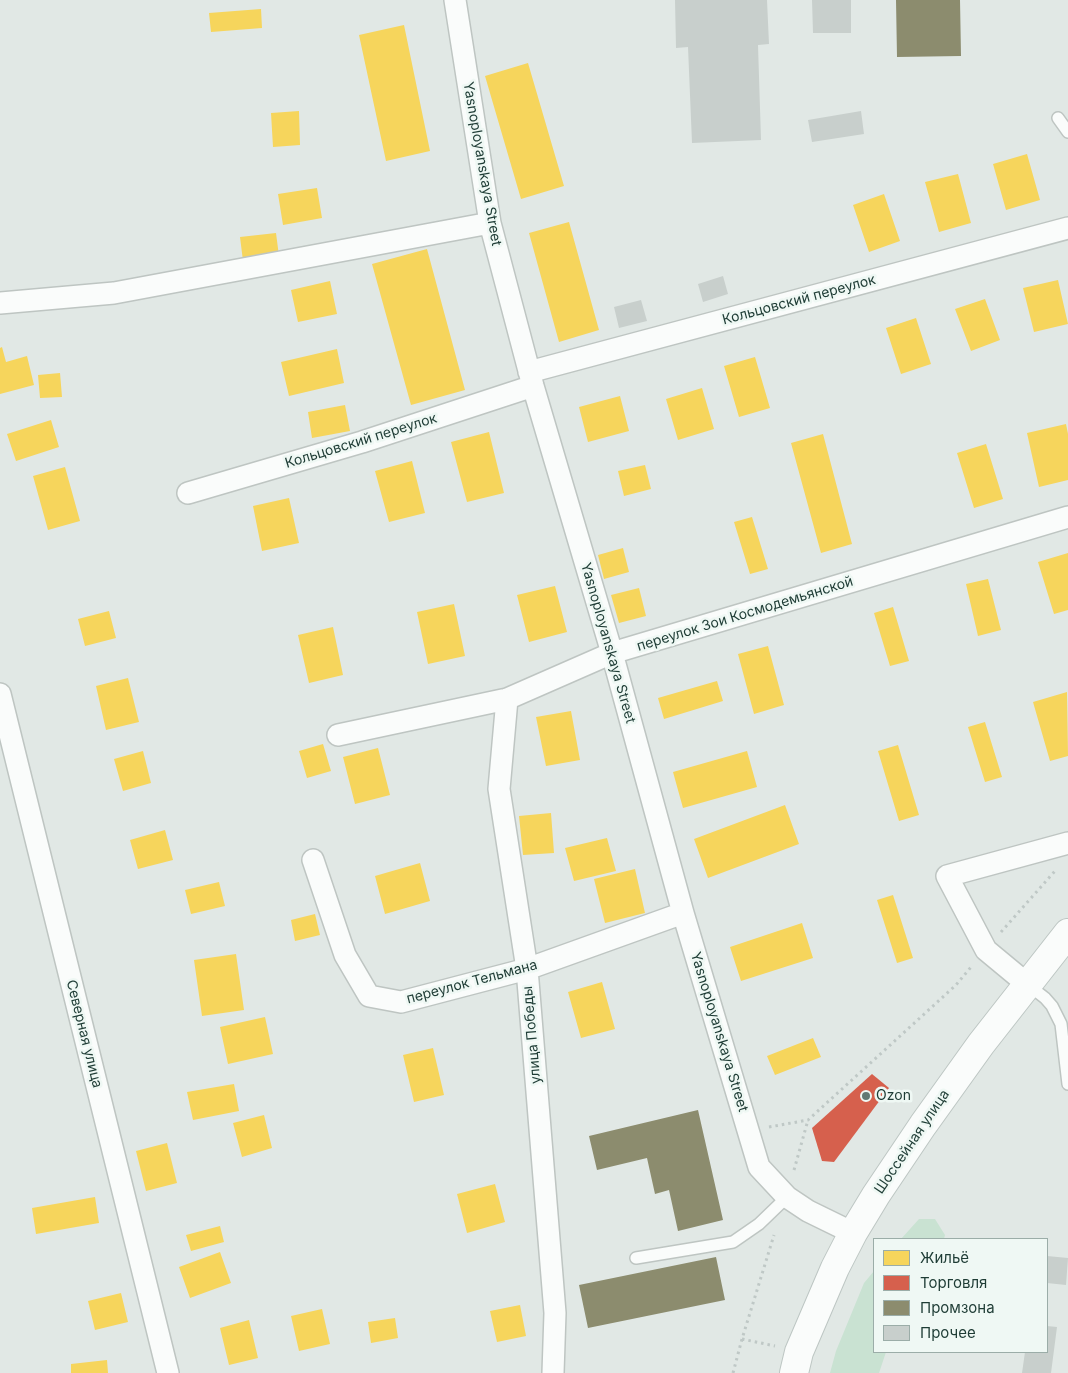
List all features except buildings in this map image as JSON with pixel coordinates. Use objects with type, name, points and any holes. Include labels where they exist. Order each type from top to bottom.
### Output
[{"type":"main road","name":"Шоссейная улица","points":[[796,1362],[835,1268],[853,1233],[922,1125],[981,1044],[1068,933]]},
{"type":"street","name":"Yasnoployanskaya Street","points":[[456,0],[490,223],[531,379],[612,654],[683,913],[759,1167],[787,1197],[808,1211],[853,1233]]},
{"type":"street","points":[[0,303],[114,293],[490,223]]},
{"type":"street","name":"Кольцовский переулок","points":[[188,493],[362,442],[531,379],[1068,228]]},
{"type":"street","name":"переулок Зои Космодемьянской","points":[[338,735],[507,699],[612,654],[1068,517]]},
{"type":"street","name":"Северная улица","points":[[0,694],[168,1373]]},
{"type":"street","name":"улица Победы","points":[[507,699],[499,789],[527,969],[555,1313],[553,1373]]},
{"type":"street","points":[[1028,984],[986,950],[947,876],[1068,843]]},
{"type":"street","name":"переулок Тельмана","points":[[313,860],[345,955],[369,996],[401,1002],[527,969],[683,913]]},
{"type":"lane","points":[[1058,118],[1068,132]]},
{"type":"lane","points":[[1028,984],[1046,998],[1061,1024],[1068,1084]]},
{"type":"lane","points":[[636,1258],[733,1242],[759,1224],[787,1197]]},
{"type":"path","points":[[792,1176],[808,1120],[956,985],[1062,864]]},
{"type":"path","points":[[748,1130],[808,1120]]},
{"type":"path","points":[[733,1373],[775,1233]]},
{"type":"path","points":[[742,1338],[796,1362]]},
{"type":"green space","points":[[919,1219],[935,1219],[945,1235],[944,1238],[902,1238]]},
{"type":"green space","points":[[873,1272],[873,1353],[886,1353],[879,1373],[830,1373],[836,1351],[864,1283]]},
{"type":"place","name":"Ozon","points":[[866,1096]]}]
